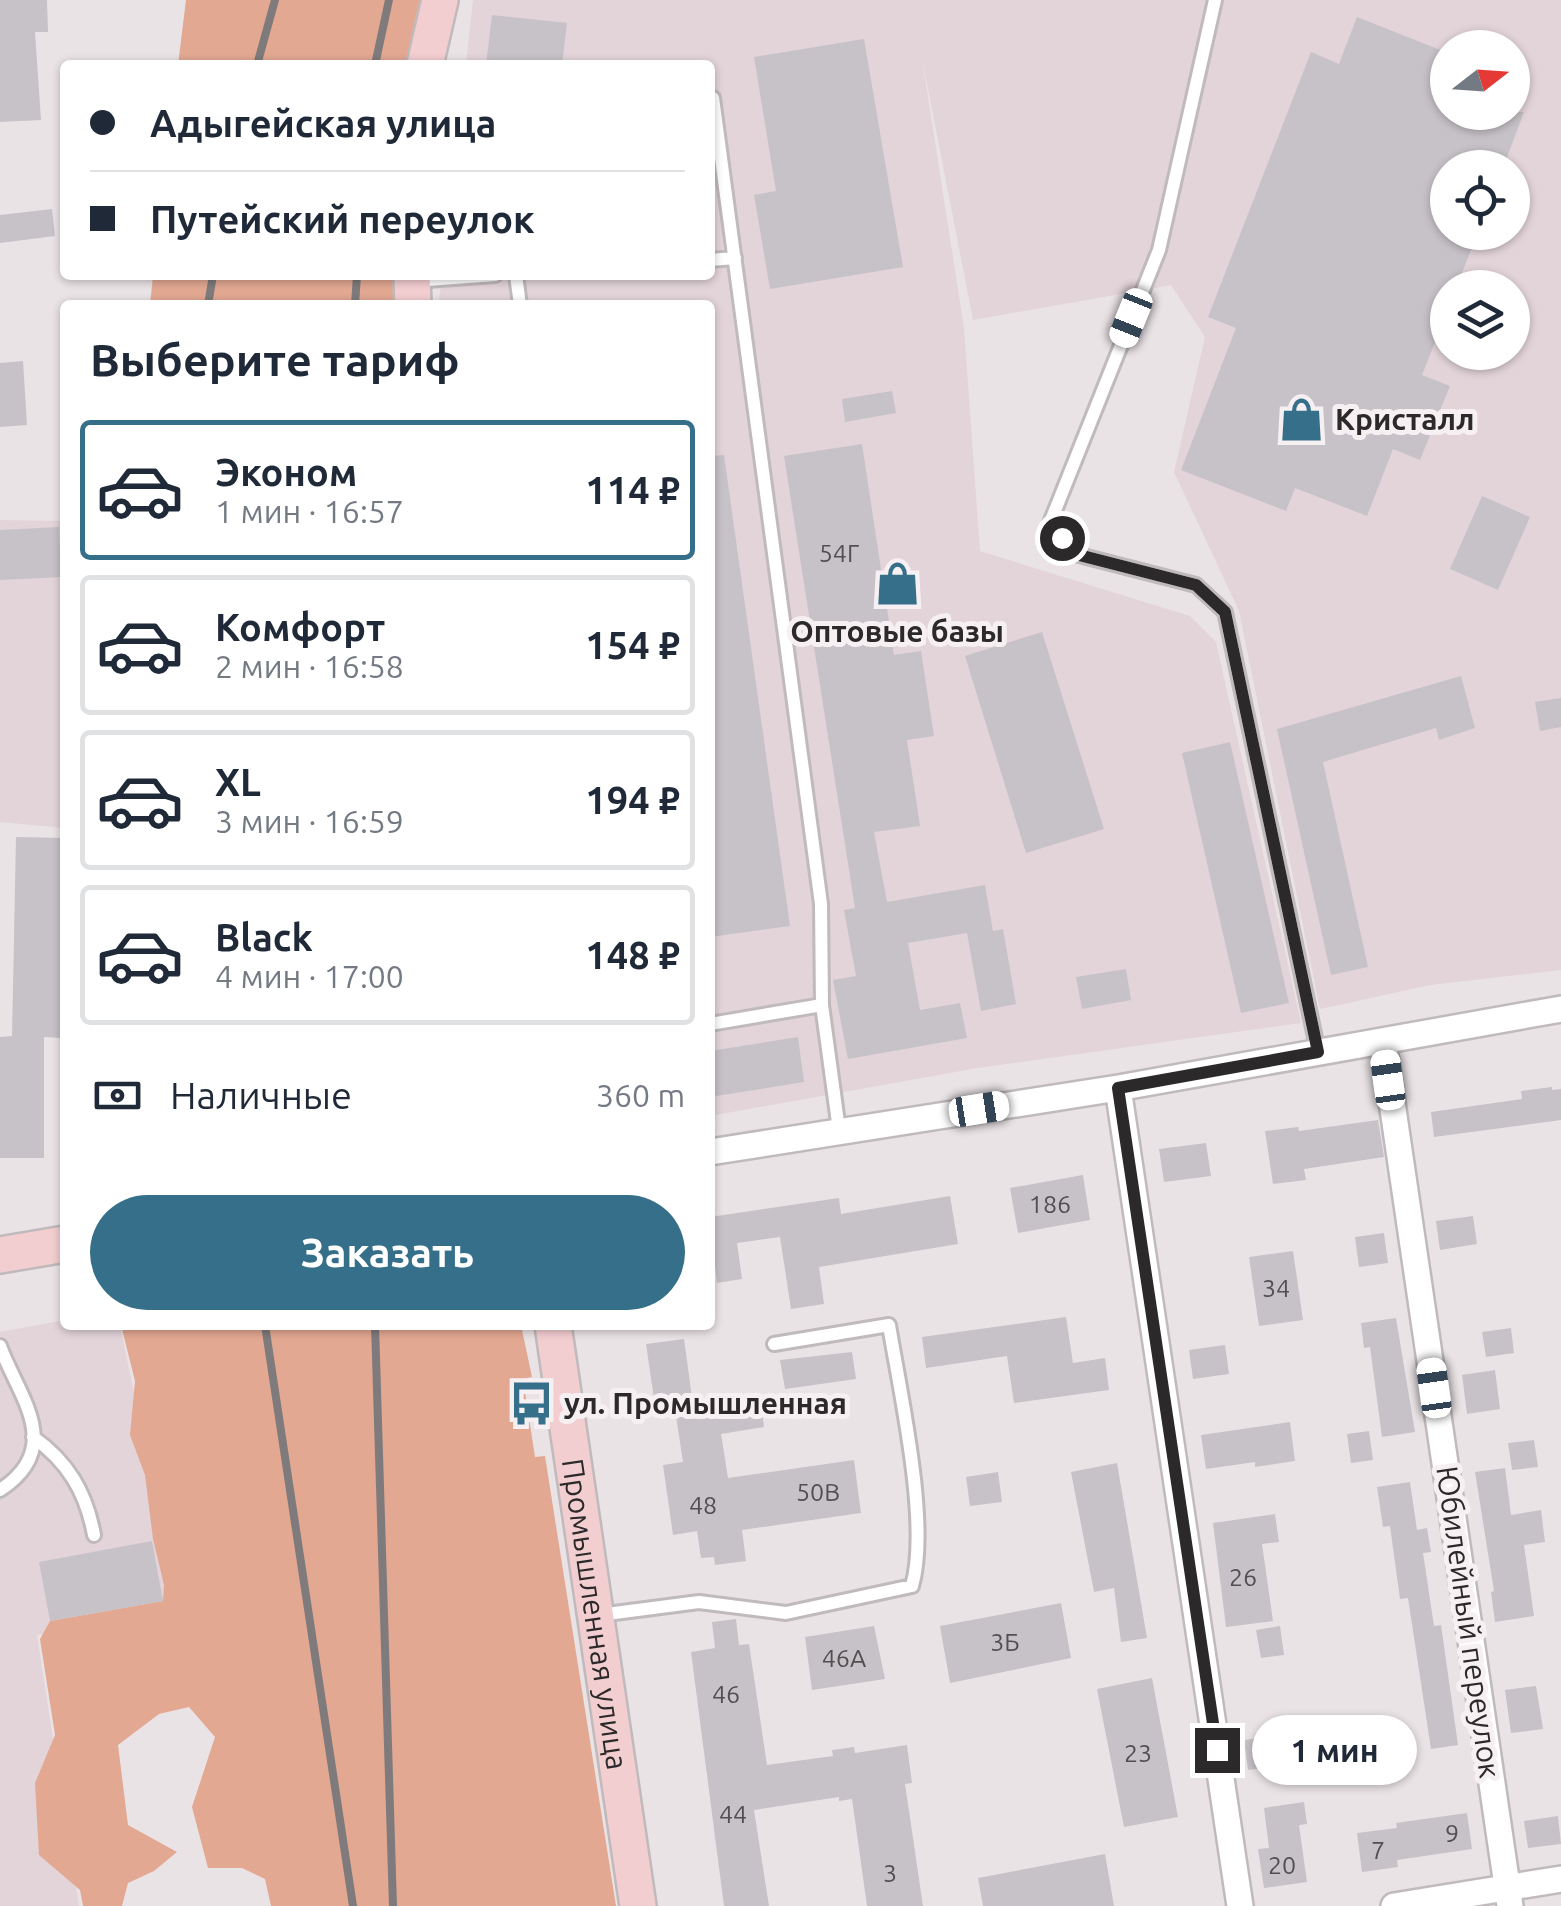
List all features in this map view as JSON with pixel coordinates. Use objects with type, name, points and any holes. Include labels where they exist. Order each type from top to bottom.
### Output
[{"type":"main road","points":[[426,60],[440,0]]},
{"type":"main road","points":[[0,1255],[60,1245]]},
{"type":"main road","name":"Промышленная улица","points":[[553,1330],[638,1906]]},
{"type":"street","points":[[715,1151],[1118,1088],[1561,1010]]},
{"type":"street","name":"Юбилейный переулок","points":[[1383,1041],[1509,1897]]},
{"type":"street","points":[[1118,1088],[1240,1906]]},
{"type":"street","points":[[1394,1906],[1509,1897],[1561,1880]]},
{"type":"lane","points":[[1215,0],[1158,250],[1050,523],[1075,554],[1196,585],[1225,612],[1318,1052]]},
{"type":"lane","points":[[715,112],[822,904],[822,1004],[839,1130]]},
{"type":"lane","points":[[715,260],[736,258]]},
{"type":"lane","points":[[412,287],[460,280]]},
{"type":"lane","points":[[715,1023],[822,1004]]},
{"type":"lane","points":[[597,1616],[699,1602],[786,1613],[912,1586],[919,1561],[911,1468],[890,1326],[774,1344]]},
{"type":"lane","points":[[0,1346],[28,1403],[33,1436],[27,1462],[0,1490]]},
{"type":"lane","points":[[33,1436],[56,1453],[78,1482],[89,1506],[94,1534]]},
{"type":"shaded area","points":[[186,0],[427,0],[414,60],[179,60]]},
{"type":"shaded area","points":[[473,0],[1561,0],[1561,970],[1431,985],[1320,1009],[1239,611],[1174,472],[1205,337],[1171,285],[973,320],[922,58],[964,328],[980,551],[1190,616],[1216,642],[1301,1023],[978,1068],[715,1115],[715,300],[439,300],[441,280],[715,280],[715,60],[467,60]]},
{"type":"shaded area","points":[[152,280],[403,280],[404,300],[150,300]]},
{"type":"shaded area","points":[[0,520],[60,521],[60,828],[0,822]]},
{"type":"shaded area","points":[[60,1321],[60,1330],[121,1330],[179,1613],[37,1635],[79,1906],[0,1906],[0,1332]]},
{"type":"shaded area","points":[[122,1330],[522,1330],[532,1377],[523,1379],[535,1457],[545,1456],[616,1906],[271,1906],[265,1879],[242,1868],[208,1868],[192,1807],[215,1737],[189,1707],[159,1714],[118,1745],[128,1825],[177,1852],[154,1871],[128,1883],[122,1906],[83,1906],[80,1890],[39,1855],[35,1783],[55,1735],[40,1639],[50,1621],[163,1601],[164,1585],[153,1539],[145,1475],[130,1435],[135,1381]]},
{"type":"building","points":[[0,0],[47,0],[48,32],[35,32],[41,120],[0,122]]},
{"type":"building","points":[[492,15],[567,23],[563,60],[487,60]]},
{"type":"building","points":[[1357,17],[1430,46],[1430,130],[1517,130],[1510,150],[1430,150],[1430,250],[1471,250],[1463,270],[1430,270],[1430,355],[1422,375],[1450,386],[1420,460],[1393,449],[1367,516],[1295,488],[1286,511],[1181,470],[1236,328],[1208,317],[1311,52],[1339,64]]},
{"type":"building","points":[[864,39],[903,267],[770,289],[754,195],[776,191],[754,57]]},
{"type":"building","points":[[52,209],[55,236],[0,243],[0,215]]},
{"type":"building","points":[[23,361],[27,425],[0,427],[0,363]]},
{"type":"building","points":[[892,391],[896,413],[845,422],[842,399]]},
{"type":"building","points":[[862,444],[894,655],[921,651],[934,736],[907,740],[920,826],[874,832],[887,902],[985,885],[993,931],[1003,929],[1016,1004],[981,1011],[967,933],[908,943],[920,1010],[960,1003],[967,1038],[848,1059],[833,980],[856,976],[844,910],[855,908],[784,456]]},
{"type":"building","points":[[724,455],[790,926],[715,936],[715,456]]},
{"type":"building","points":[[1482,496],[1530,517],[1498,590],[1450,569]]},
{"type":"building","points":[[59,527],[60,577],[0,580],[0,530]]},
{"type":"building","points":[[1042,632],[1104,829],[1026,853],[965,656]]},
{"type":"building","points":[[1461,676],[1475,728],[1439,740],[1436,728],[1323,762],[1368,967],[1331,975],[1277,729]]},
{"type":"building","points":[[1561,698],[1561,727],[1540,731],[1535,702]]},
{"type":"building","points":[[1230,742],[1289,1003],[1241,1013],[1182,753]]},
{"type":"building","points":[[16,837],[60,838],[60,1038],[44,1037],[44,1158],[0,1158],[0,1037],[12,1036]]},
{"type":"building","points":[[1126,969],[1131,1000],[1082,1009],[1076,977]]},
{"type":"building","points":[[798,1037],[804,1082],[715,1096],[715,1050]]},
{"type":"building","points":[[1561,1089],[1561,1120],[1434,1137],[1431,1112],[1522,1099],[1521,1091]]},
{"type":"building","points":[[1378,1120],[1384,1157],[1304,1169],[1306,1180],[1273,1184],[1265,1131],[1298,1127],[1299,1131]]},
{"type":"building","points":[[1206,1143],[1211,1176],[1164,1182],[1159,1149]]},
{"type":"building","points":[[1083,1175],[1090,1220],[1018,1233],[1010,1188]]},
{"type":"building","points":[[950,1196],[958,1244],[819,1267],[824,1304],[791,1309],[780,1237],[737,1243],[742,1279],[717,1283],[715,1216],[839,1198],[841,1214]]},
{"type":"building","points":[[1473,1216],[1477,1244],[1440,1250],[1436,1221]]},
{"type":"building","points":[[1384,1233],[1388,1263],[1359,1267],[1355,1237]]},
{"type":"building","points":[[1293,1251],[1303,1320],[1259,1326],[1249,1257]]},
{"type":"building","points":[[1066,1317],[1073,1363],[1105,1358],[1109,1390],[1014,1403],[1007,1356],[926,1368],[922,1337]]},
{"type":"building","points":[[1396,1318],[1415,1432],[1382,1437],[1370,1347],[1364,1348],[1361,1323]]},
{"type":"building","points":[[1511,1328],[1514,1353],[1486,1357],[1482,1332]]},
{"type":"building","points":[[684,1339],[693,1405],[760,1396],[764,1427],[721,1434],[728,1478],[854,1460],[861,1513],[742,1530],[746,1561],[715,1565],[714,1557],[701,1558],[697,1531],[673,1535],[663,1465],[683,1462],[676,1416],[657,1419],[646,1344]]},
{"type":"building","points":[[1225,1345],[1229,1374],[1193,1379],[1189,1350]]},
{"type":"building","points":[[852,1352],[856,1379],[785,1389],[780,1360]]},
{"type":"building","points":[[1495,1370],[1500,1409],[1467,1414],[1462,1375]]},
{"type":"building","points":[[1290,1422],[1295,1461],[1206,1469],[1201,1435]]},
{"type":"building","points":[[1369,1431],[1373,1460],[1351,1463],[1347,1434]]},
{"type":"building","points":[[1534,1440],[1538,1467],[1512,1470],[1508,1443]]},
{"type":"building","points":[[1117,1463],[1147,1638],[1121,1642],[1114,1588],[1094,1592],[1071,1472]]},
{"type":"building","points":[[1505,1468],[1511,1515],[1541,1510],[1545,1542],[1524,1545],[1534,1616],[1495,1622],[1491,1592],[1494,1591],[1475,1472]]},
{"type":"building","points":[[998,1472],[1002,1502],[970,1506],[966,1477]]},
{"type":"building","points":[[1410,1482],[1417,1530],[1427,1528],[1431,1552],[1423,1553],[1434,1626],[1441,1625],[1458,1745],[1431,1749],[1408,1598],[1400,1599],[1390,1526],[1383,1527],[1377,1487]]},
{"type":"building","points":[[1275,1514],[1279,1542],[1262,1544],[1273,1621],[1226,1627],[1213,1523]]},
{"type":"building","points":[[152,1541],[163,1601],[50,1621],[39,1562]]},
{"type":"building","points":[[1061,1603],[1071,1658],[950,1683],[940,1626]]},
{"type":"building","points":[[736,1619],[739,1645],[749,1644],[767,1765],[833,1756],[832,1750],[854,1747],[855,1753],[907,1745],[912,1783],[905,1784],[923,1906],[867,1906],[852,1799],[839,1801],[839,1797],[754,1810],[769,1906],[724,1906],[691,1652],[715,1648],[712,1622]]},
{"type":"building","points":[[874,1626],[885,1679],[812,1690],[805,1637]]},
{"type":"building","points":[[1280,1626],[1284,1655],[1261,1658],[1256,1630]]},
{"type":"building","points":[[1152,1678],[1178,1817],[1124,1827],[1097,1689]]},
{"type":"building","points":[[1536,1686],[1543,1729],[1511,1733],[1505,1690]]},
{"type":"building","points":[[1274,1736],[1278,1766],[1248,1770],[1244,1740]]},
{"type":"building","points":[[1304,1802],[1307,1824],[1299,1825],[1307,1882],[1264,1888],[1258,1849],[1269,1848],[1264,1808]]},
{"type":"building","points":[[1467,1813],[1472,1849],[1397,1860],[1398,1867],[1362,1872],[1357,1833]]},
{"type":"building","points":[[1558,1816],[1561,1844],[1528,1848],[1524,1821]]},
{"type":"building","points":[[1105,1854],[1114,1906],[983,1906],[978,1878]]},
{"type":"railway","points":[[258,60],[275,0]]},
{"type":"railway","points":[[376,60],[389,0]]},
{"type":"railway","points":[[209,300],[212,280]]},
{"type":"railway","points":[[355,300],[357,280]]},
{"type":"railway","points":[[266,1330],[353,1906]]},
{"type":"railway","points":[[375,1330],[393,1906]]},
{"type":"place","name":"Кристалл","points":[[1302,419]]},
{"type":"place","name":"Оптовые базы","points":[[897,584]]},
{"type":"place","name":"ул. Промышленная","points":[[531,1403]]},
{"type":"route","points":[[1062,538],[1075,554],[1196,585],[1225,612],[1318,1052],[1118,1088],[1217,1750]]}]
